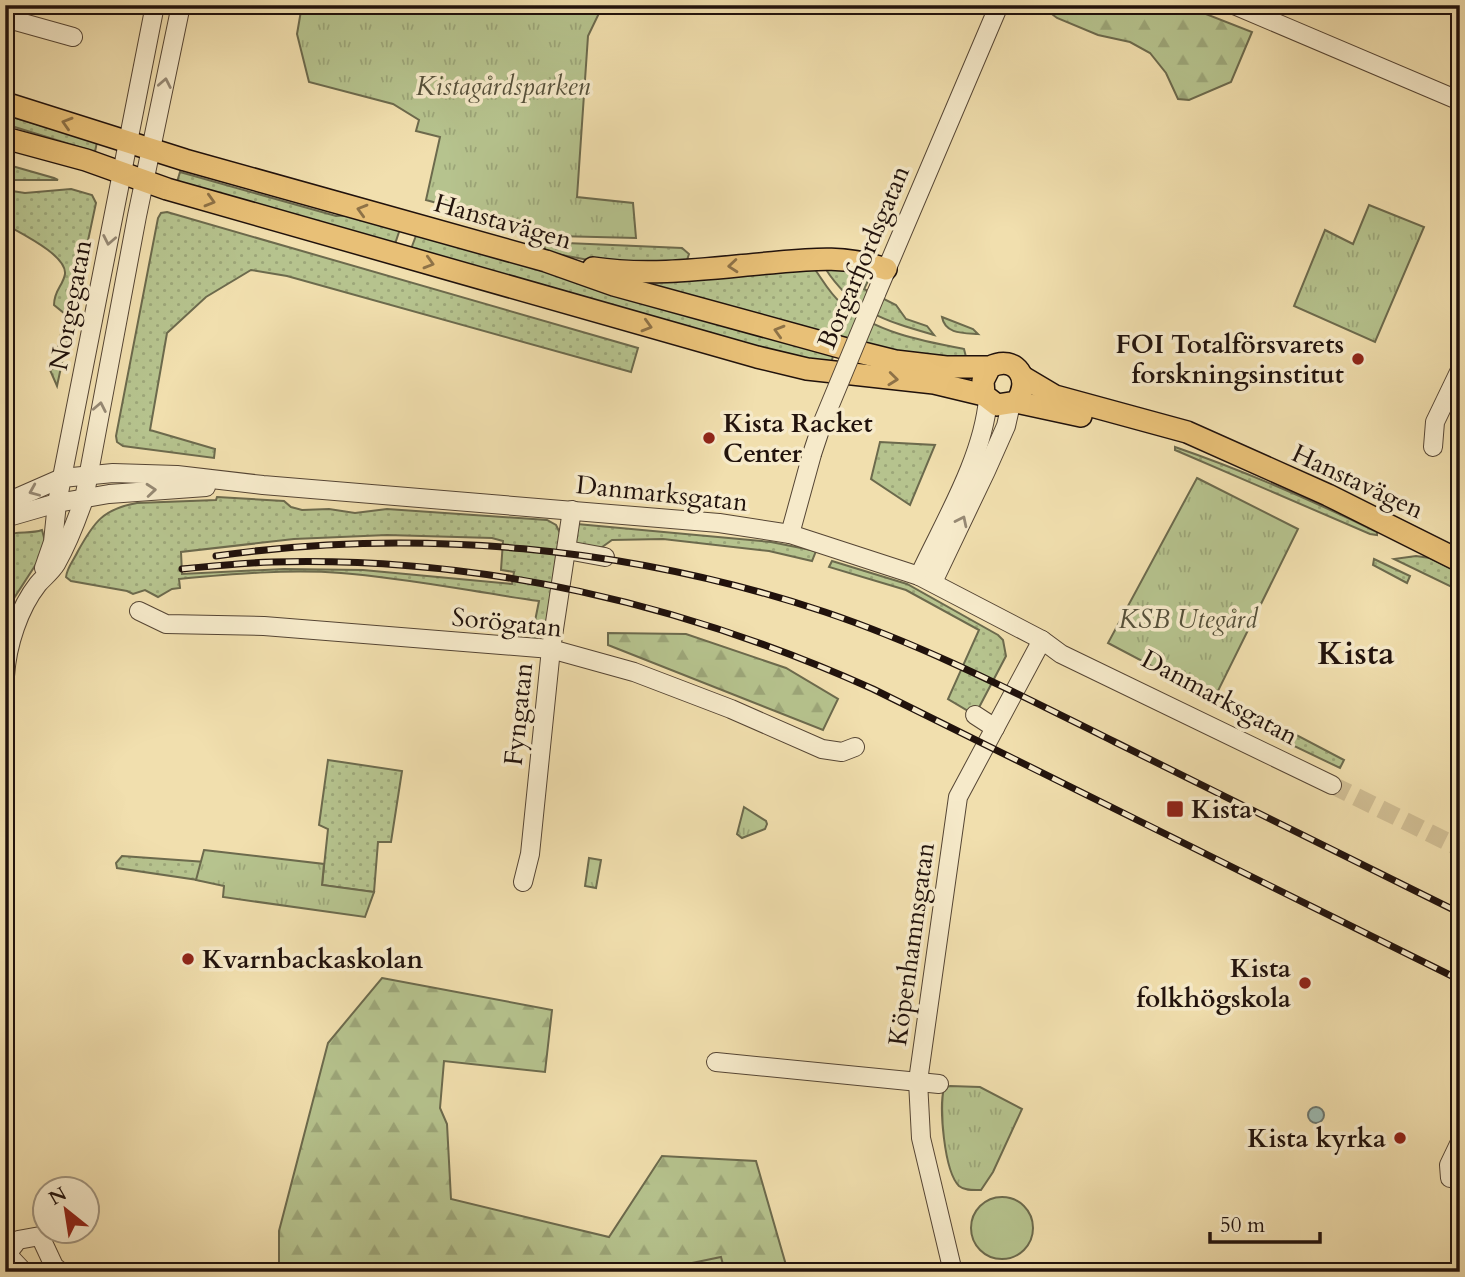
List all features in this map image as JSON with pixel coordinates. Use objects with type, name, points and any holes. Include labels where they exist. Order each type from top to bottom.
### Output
[{"type":"main road","name":"Hanstavägen","points":[[5,103],[151,150],[546,261],[614,285],[847,349],[895,360],[946,367],[990,367],[997,364],[1013,366],[1023,377],[1055,396],[1187,432],[1328,495],[1460,561]]},
{"type":"main road","name":"Hanstavägen","points":[[5,138],[145,181],[757,357],[807,369],[934,383],[986,397],[998,405],[1014,403],[1101,420],[1210,452],[1232,454]]},
{"type":"main road","points":[[401,255],[411,224]]},
{"type":"main road","points":[[546,261],[615,272],[838,258],[886,269]]},
{"type":"main road","points":[[986,397],[983,381],[990,367]]},
{"type":"main road","points":[[1014,403],[1023,390],[1023,377]]},
{"type":"street","name":"Norgegatan","points":[[38,584],[53,542],[57,503],[155,5]]},
{"type":"street","name":"Norgegatan","points":[[38,584],[54,568],[84,499],[181,5]]},
{"type":"street","name":"Borgarfjordsgatan","points":[[790,534],[822,424],[999,5]]},
{"type":"street","points":[[1234,5],[1460,101]]},
{"type":"street","points":[[5,18],[73,37]]},
{"type":"street","points":[[1433,447],[1435,422],[1460,370]]},
{"type":"street","points":[[926,579],[978,449],[986,421],[986,397]]},
{"type":"street","points":[[926,579],[986,471],[1014,403]]},
{"type":"street","points":[[5,503],[62,478],[89,475]]},
{"type":"street","name":"Danmarksgatan","points":[[89,475],[177,475],[255,485],[719,523],[790,534],[926,579],[1042,640],[1061,654],[1332,785]]},
{"type":"street","name":"Danmarksgatan","points":[[84,499],[109,494],[255,485]]},
{"type":"street","points":[[5,519],[57,503],[84,499]]},
{"type":"street","name":"Fyngatan","points":[[523,882],[530,854],[551,649],[572,510]]},
{"type":"street","points":[[567,550],[605,557]]},
{"type":"street","points":[[5,676],[16,627],[38,584]]},
{"type":"street","name":"Sorögatan","points":[[139,611],[166,624],[264,626],[551,649],[634,672],[731,709],[822,749],[842,752],[855,747]]},
{"type":"street","name":"Köpenhamnsgatan","points":[[953,1272],[921,1138],[918,1081],[958,797],[1042,640]]},
{"type":"street","points":[[975,715],[995,727]]},
{"type":"street","points":[[716,1062],[939,1084]]},
{"type":"street","points":[[1450,1178],[1450,1165],[1460,1142]]},
{"type":"street","points":[[24,1272],[7,1254],[18,1240],[40,1236],[54,1266],[61,1272]]},
{"type":"green space","name":"Kistagårdsparken","points":[[302,5],[603,5],[588,36],[577,197],[633,203],[636,238],[556,236],[426,200],[440,137],[416,131],[419,120],[393,104],[309,82],[297,34]]},
{"type":"green space","points":[[1040,5],[1183,5],[1252,32],[1231,82],[1189,100],[1178,99],[1166,73],[1150,53],[1130,42],[1098,35],[1057,18]]},
{"type":"green space","points":[[5,115],[97,142],[95,152],[5,124]]},
{"type":"green space","points":[[5,164],[54,178],[58,180],[5,180]]},
{"type":"green space","points":[[180,172],[336,216],[354,215],[400,229],[395,244],[177,182]]},
{"type":"green space","points":[[71,189],[92,195],[96,203],[57,386],[50,370],[54,368],[65,314],[54,305],[65,274],[64,267],[51,252],[5,224],[5,190],[25,193]]},
{"type":"green space","points":[[1369,205],[1424,227],[1375,342],[1294,306],[1325,230],[1353,244]]},
{"type":"green space","points":[[167,212],[638,348],[631,372],[287,276],[251,270],[206,297],[167,333],[150,430],[215,449],[214,458],[123,446],[117,442],[116,436],[158,218],[161,213]]},
{"type":"green space","points":[[417,233],[834,352],[831,364],[779,355],[411,249]]},
{"type":"green space","points":[[543,242],[682,248],[689,254],[687,260],[615,265],[546,252]]},
{"type":"green space","points":[[814,268],[837,299],[854,313],[899,334],[964,349],[966,357],[889,353],[629,280]]},
{"type":"green space","points":[[825,268],[853,270],[869,279],[864,289],[896,305],[906,319],[927,326],[934,335],[872,313],[847,295]]},
{"type":"green space","points":[[942,317],[973,329],[978,334],[951,330]]},
{"type":"green space","points":[[880,442],[935,445],[910,505],[871,479]]},
{"type":"green space","points":[[1175,447],[1303,497],[1377,532],[1377,535],[1175,450]]},
{"type":"green space","name":"KSB Utegård","points":[[1197,478],[1298,529],[1214,699],[1108,643]]},
{"type":"green space","points":[[217,497],[284,501],[291,507],[302,510],[329,509],[355,513],[387,509],[547,520],[556,525],[560,533],[544,638],[531,641],[539,601],[391,578],[301,572],[220,575],[179,579],[180,588],[172,589],[158,597],[145,590],[133,594],[71,581],[66,577],[89,532],[108,513],[137,503],[216,500]],"holes":[[[387,535],[492,538],[503,541],[501,570],[514,572],[512,584],[363,570],[284,569],[182,574],[181,552],[294,539]]]},
{"type":"green space","points":[[577,524],[771,542],[816,551],[812,561],[769,551],[663,539],[612,540],[598,550],[574,544]]},
{"type":"green space","points":[[42,530],[46,545],[5,612],[5,535]]},
{"type":"green space","points":[[1416,556],[1430,558],[1460,573],[1460,591],[1394,559]]},
{"type":"green space","points":[[1374,559],[1410,576],[1407,583],[1373,565]]},
{"type":"green space","points":[[832,561],[907,584],[1003,640],[1006,656],[975,715],[948,699],[979,630],[906,590],[829,567]]},
{"type":"green space","points":[[608,633],[686,634],[786,668],[838,699],[823,730],[608,645]]},
{"type":"green space","points":[[1209,689],[1344,760],[1340,768],[1230,715],[1206,696]]},
{"type":"green space","points":[[328,760],[402,771],[391,842],[378,842],[374,892],[322,885],[328,829],[319,825]]},
{"type":"green space","points":[[744,807],[767,824],[765,829],[742,838],[737,834]]},
{"type":"green space","points":[[204,850],[324,864],[322,885],[374,892],[365,917],[223,897],[224,886],[196,880]]},
{"type":"green space","points":[[122,856],[220,863],[225,884],[117,868],[116,863]]},
{"type":"green space","points":[[589,858],[601,860],[596,888],[585,886]]},
{"type":"green space","points":[[382,978],[552,1010],[545,1072],[444,1061],[440,1108],[447,1124],[451,1199],[609,1237],[662,1156],[756,1161],[788,1272],[279,1272],[279,1231],[328,1043]]},
{"type":"green space","points":[[980,1087],[1022,1109],[993,1172],[981,1190],[959,1186],[950,1167],[942,1109],[944,1088]]},
{"type":"green space","points":[[1002,1197],[1014,1199],[1024,1206],[1031,1216],[1031,1240],[1024,1250],[1014,1257],[1002,1259],[990,1257],[980,1250],[973,1240],[971,1228],[973,1216],[980,1206],[990,1199]]},
{"type":"green space","points":[[721,1257],[725,1272],[649,1272]]},
{"type":"water","points":[[1313,1107],[1319,1107],[1324,1115],[1322,1121],[1313,1123],[1308,1118],[1308,1112]]},
{"type":"tunnel","points":[[1332,785],[1460,848]]},
{"type":"railway","points":[[216,556],[292,547],[369,543],[446,544],[600,558],[751,590],[863,625],[972,672],[1460,913]]},
{"type":"railway","points":[[182,569],[272,562],[350,562],[427,567],[580,591],[729,632],[873,689],[1460,980]]},
{"type":"place","name":"FOI Totalförsvarets forskningsinstitut","points":[[1358,359]]},
{"type":"place","name":"Kista Racket Center","points":[[709,438]]},
{"type":"place","name":"Kista","points":[[1175,809]]},
{"type":"place","name":"Kvarnbackaskolan","points":[[188,959]]},
{"type":"place","name":"Kista folkhögskola","points":[[1305,983]]},
{"type":"place","name":"Kista kyrka","points":[[1400,1138]]},
{"type":"district","name":"Kista","points":[[1356,652]]}]
